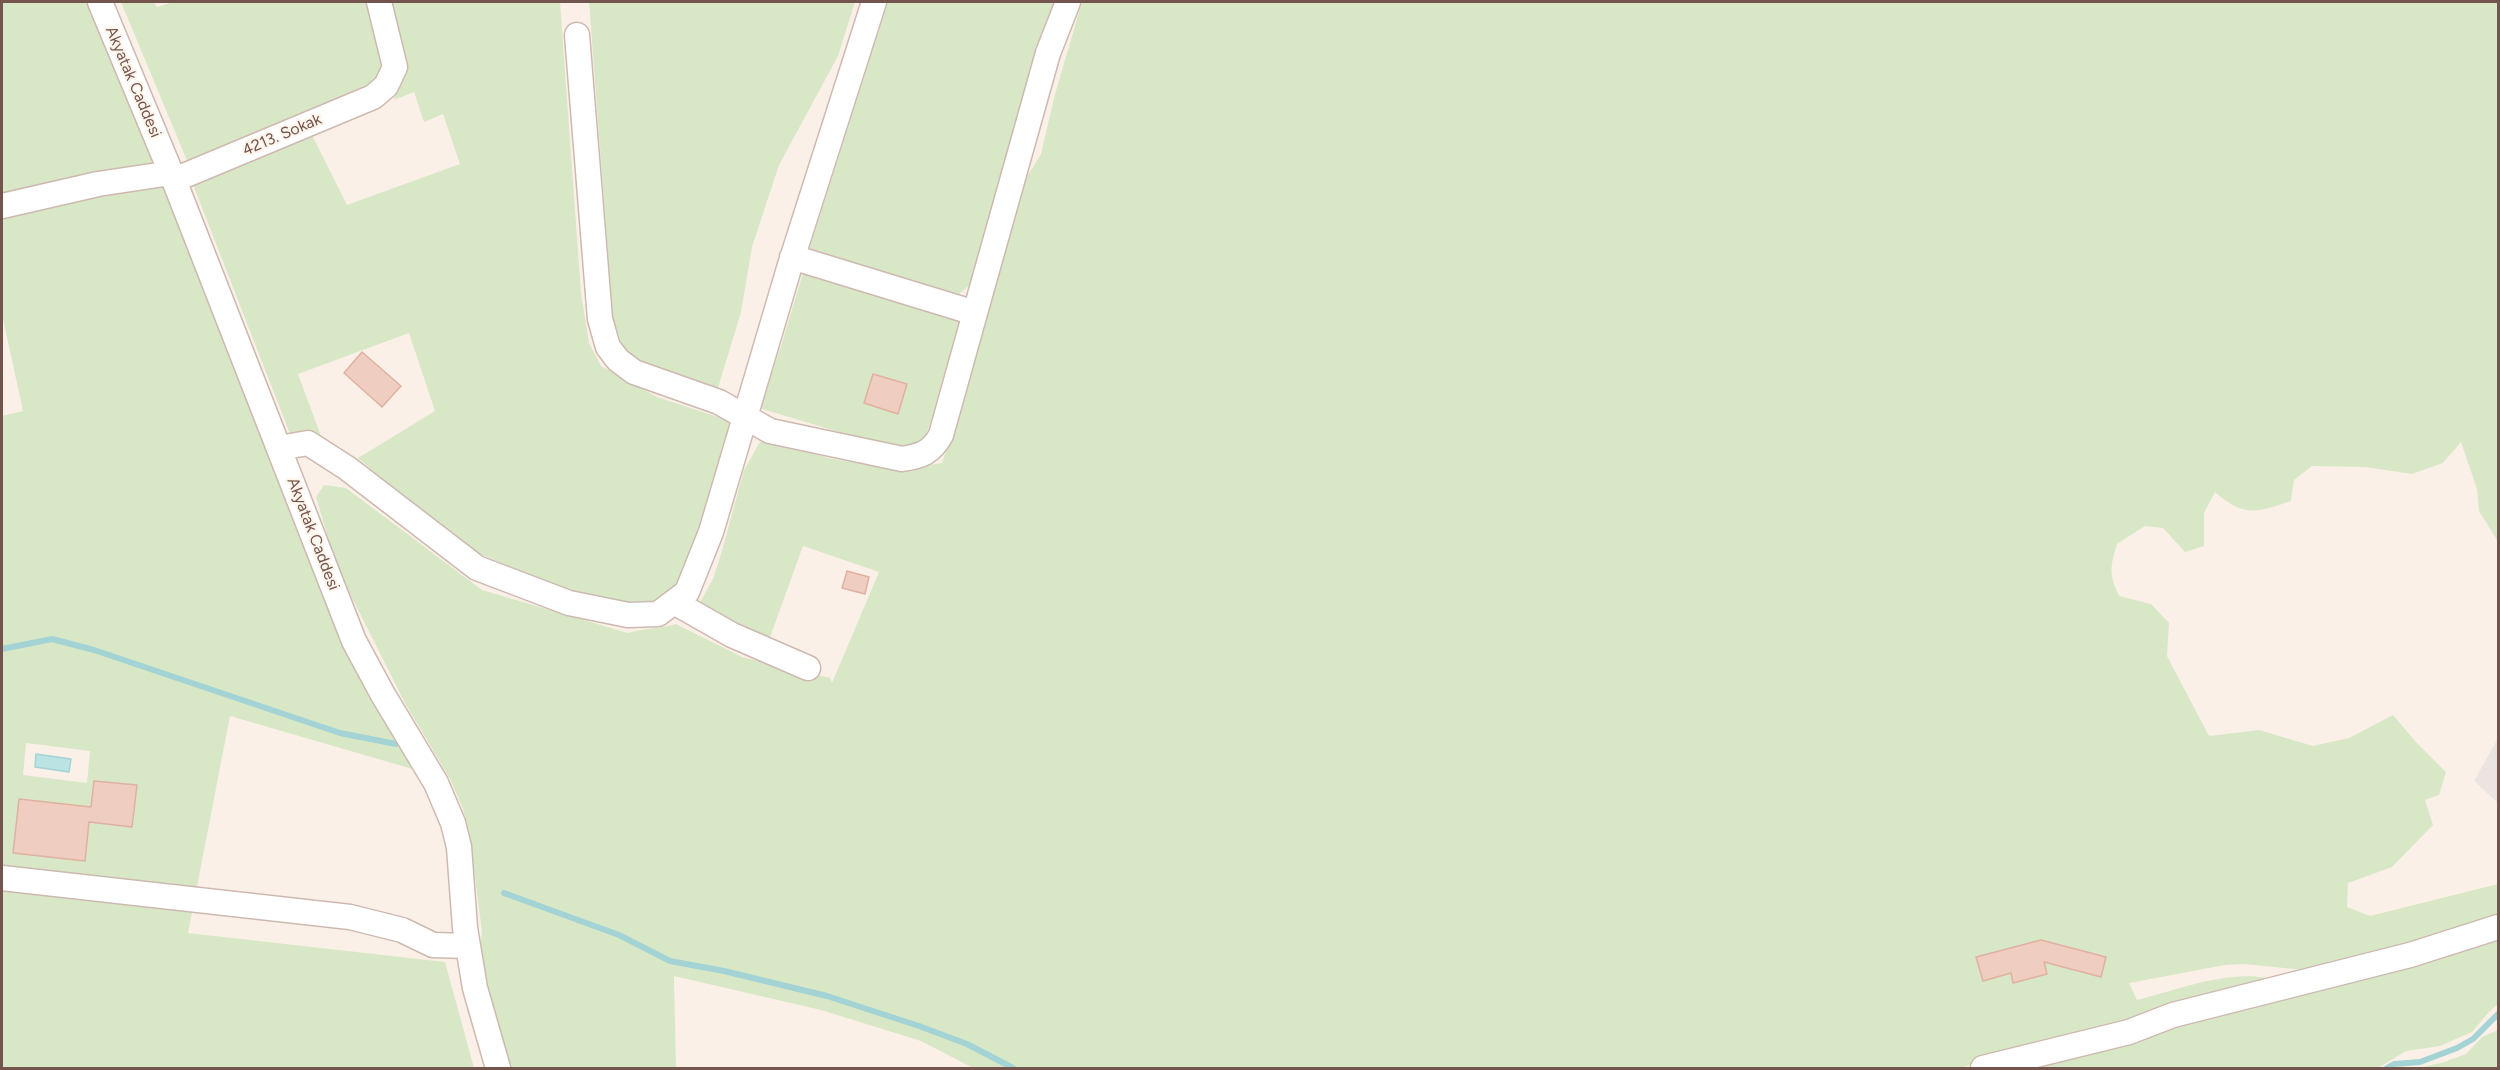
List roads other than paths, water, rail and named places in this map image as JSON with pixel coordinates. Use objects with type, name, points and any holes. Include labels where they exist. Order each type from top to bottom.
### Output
[{"type":"street","name":"Akyatak Caddesi","points":[[100,2],[173,176],[354,641],[436,783],[453,823],[459,848],[468,946],[475,988],[498,1068]]},
{"type":"street","name":"4213. Sokak","points":[[2,206],[98,184],[173,176],[373,97],[386,86],[395,67],[379,2]]},
{"type":"street","points":[[279,448],[308,443],[347,468],[477,568],[569,603],[628,615],[658,614],[687,592],[711,532],[792,257],[874,2]]},
{"type":"street","points":[[577,35],[600,319],[608,347],[618,360],[634,372],[719,402],[770,431],[902,459],[923,456],[934,447],[941,435],[1048,53],[1068,2]]},
{"type":"street","points":[[792,257],[975,313]]},
{"type":"street","points":[[674,602],[732,634],[808,668]]},
{"type":"street","points":[[2,878],[350,917],[402,930],[433,945],[468,946]]},
{"type":"street","points":[[1983,1068],[2129,1032],[2173,1015],[2410,955],[2499,927]]},
{"type":"water","points":[[36,754],[71,759],[69,772],[35,767]]},
{"type":"waterway","points":[[2,649],[52,639],[94,650],[340,733],[396,744]]},
{"type":"waterway","points":[[504,893],[619,935],[670,961],[724,971],[827,996],[967,1044],[1013,1068]]},
{"type":"waterway","points":[[2387,1068],[2394,1064],[2420,1062],[2457,1048],[2473,1039],[2498,1014]]}]
